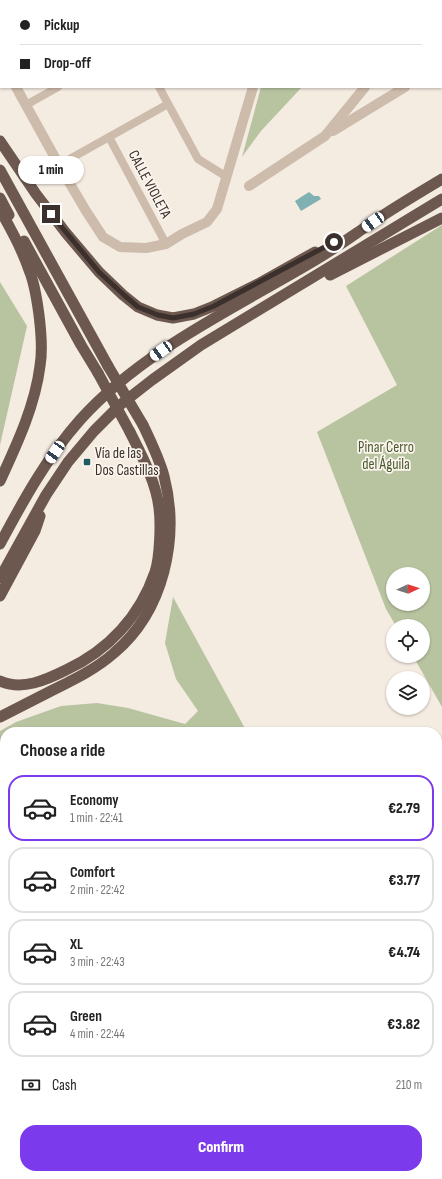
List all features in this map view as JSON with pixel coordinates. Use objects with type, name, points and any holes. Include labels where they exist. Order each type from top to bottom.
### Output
[{"type":"highway","points":[[0,140],[36,194],[99,272],[138,307],[158,315],[173,318],[194,314],[214,306],[373,222]]},
{"type":"highway","points":[[0,170],[108,366],[143,425],[156,453],[164,475],[169,506],[170,539],[164,572],[155,599],[146,616],[133,634],[115,653],[98,666],[76,679],[0,716]]},
{"type":"highway","points":[[431,186],[442,175]]},
{"type":"highway","points":[[0,544],[29,490],[55,452],[80,420],[131,373],[161,351],[194,330],[331,251],[373,222],[442,179]]},
{"type":"highway","points":[[0,198],[130,432],[152,481],[159,508],[160,540],[156,570],[147,591],[138,609],[108,644],[90,657],[48,679],[24,685],[0,681]]},
{"type":"highway","points":[[0,578],[46,495],[68,462],[94,431],[120,405],[201,345],[442,199]]},
{"type":"highway","points":[[0,210],[30,271],[38,304],[41,334],[41,365],[31,407],[17,444],[0,481]]},
{"type":"highway","points":[[255,313],[442,218]]},
{"type":"highway","points":[[0,596],[35,531],[46,495]]},
{"type":"street","points":[[17,88],[59,165],[86,211],[103,236],[120,247],[146,248],[166,244],[182,234],[207,222],[217,209],[253,88]]},
{"type":"street","points":[[26,105],[56,88]]},
{"type":"street","points":[[160,88],[198,159],[227,177]]},
{"type":"street","points":[[325,136],[364,88]]},
{"type":"street","points":[[249,186],[325,136],[403,88]]},
{"type":"street","points":[[59,165],[168,104]]},
{"type":"street","name":"CALLE VIOLETA","points":[[109,137],[166,244]]},
{"type":"green space","points":[[261,88],[301,88],[261,131],[242,157]]},
{"type":"green space","name":"Pinar Cerro del Águila","points":[[442,225],[442,707],[430,686],[430,671],[422,671],[417,663],[430,663],[430,619],[392,619],[387,611],[430,611],[430,567],[386,567],[386,609],[317,432],[397,385],[346,286]]},
{"type":"green space","points":[[0,282],[27,326],[0,445]]},
{"type":"green space","points":[[173,597],[244,727],[7,727],[16,722],[61,706],[97,703],[128,708],[185,724],[198,711],[176,679],[165,643]]},
{"type":"water","points":[[309,192],[314,196],[319,196],[321,199],[301,211],[295,201]]},
{"type":"place","name":"Vía de las Dos Castillas","points":[[87,462]]},
{"type":"route","points":[[51,214],[99,272],[138,307],[158,315],[173,318],[194,314],[214,306],[258,284],[334,242]]}]
